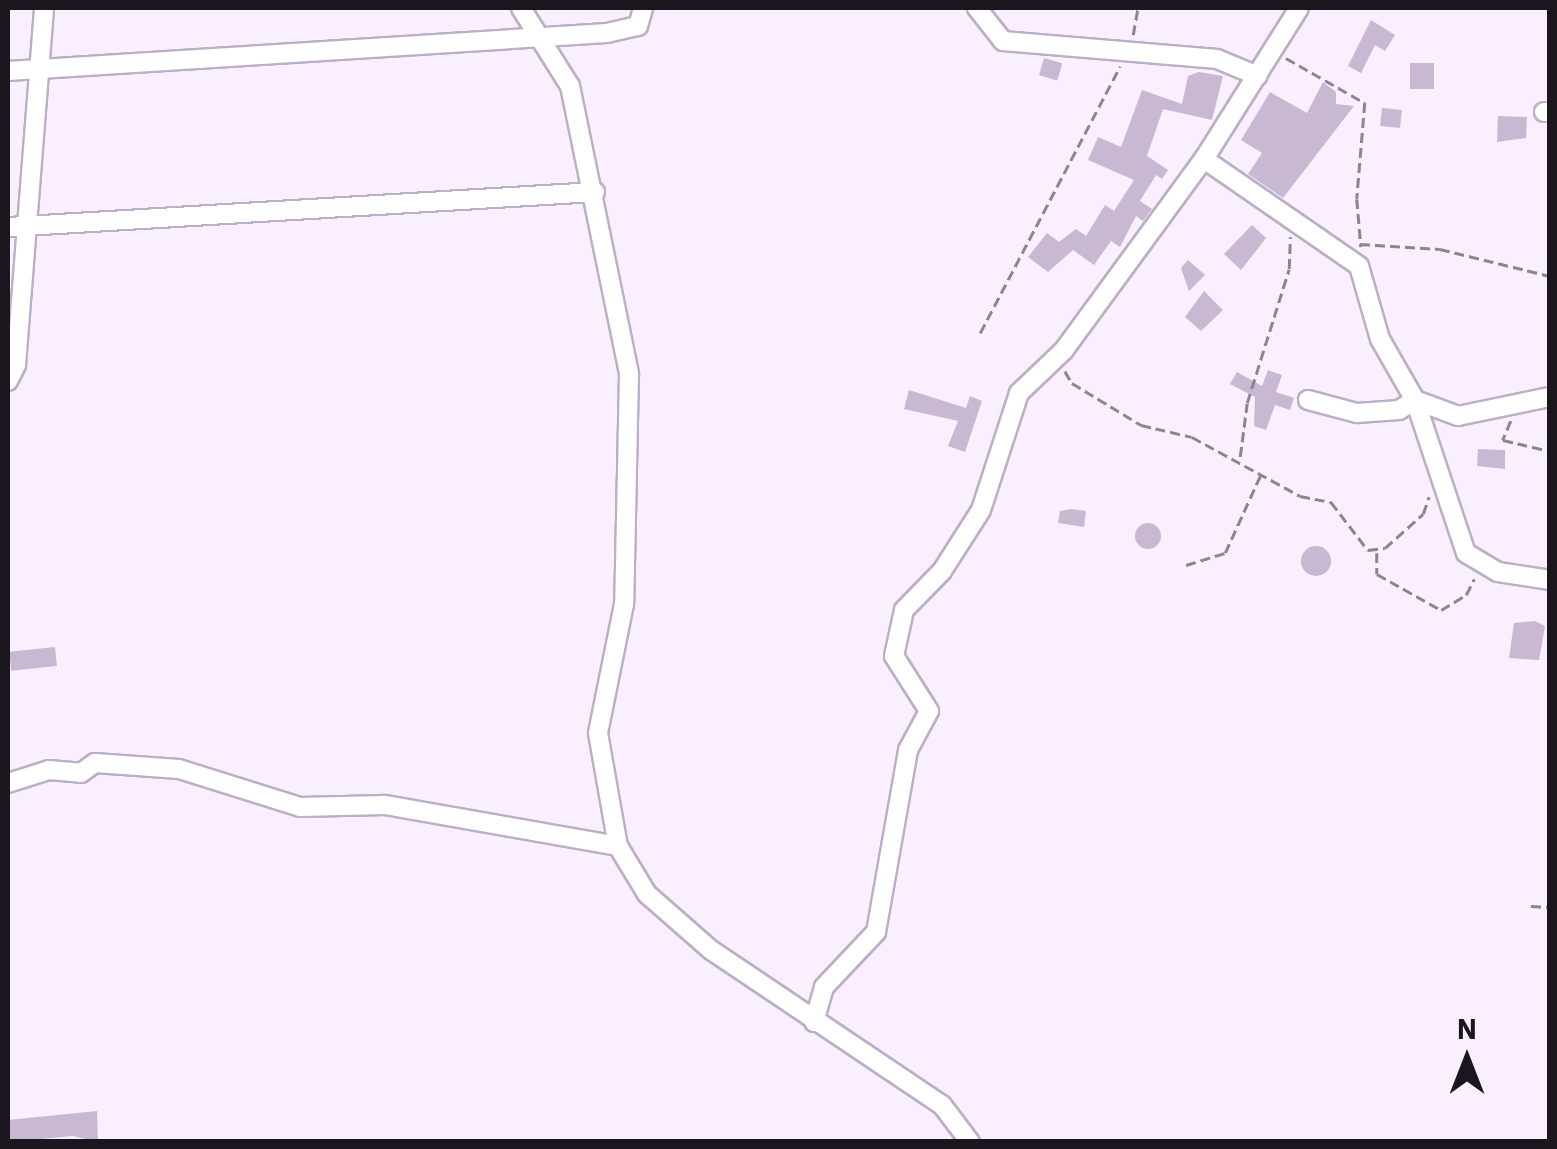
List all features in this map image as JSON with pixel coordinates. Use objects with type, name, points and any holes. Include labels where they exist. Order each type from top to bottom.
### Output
[{"type":"street","points":[[8,381],[16,365],[16,226],[41,69],[44,8]]},
{"type":"street","points":[[521,8],[570,86],[595,192],[629,374],[624,604],[598,734],[618,846],[647,894],[711,950],[942,1106],[970,1142]]},
{"type":"street","points":[[8,71],[544,40],[638,26],[643,8]]},
{"type":"street","points":[[977,8],[1003,41],[1217,59],[1258,76]]},
{"type":"street","points":[[814,1022],[824,987],[876,932],[908,750],[930,712],[894,656],[904,610],[942,571],[981,510],[1019,393],[1064,350],[1204,159],[1298,8]]},
{"type":"street","points":[[1204,159],[1290,223],[1346,252],[1364,279],[1380,338],[1415,400],[1466,553],[1485,568],[1550,580]]},
{"type":"street","points":[[16,226],[595,192]]},
{"type":"street","points":[[1415,400],[1458,416],[1550,396]]},
{"type":"street","points":[[1308,400],[1357,413],[1400,410],[1415,400]]},
{"type":"street","points":[[8,783],[49,770],[81,773],[95,763],[180,769],[300,807],[384,805],[618,846]]},
{"type":"path","points":[[980,333],[1126,50],[1138,8]]},
{"type":"path","points":[[1273,52],[1365,103],[1360,244],[1364,279]]},
{"type":"path","points":[[1240,458],[1247,403],[1290,270],[1290,223]]},
{"type":"path","points":[[1360,244],[1501,259],[1550,276]]},
{"type":"path","points":[[1064,350],[1072,383],[1141,425],[1240,458],[1300,496],[1331,502],[1359,541],[1377,552]]},
{"type":"path","points":[[1512,404],[1504,440],[1550,451]]},
{"type":"path","points":[[1186,564],[1225,553],[1262,472]]},
{"type":"path","points":[[1377,552],[1424,514],[1436,472]]},
{"type":"path","points":[[1377,552],[1377,574],[1441,610],[1466,595],[1485,568]]},
{"type":"path","points":[[1531,906],[1550,907]]},
{"type":"building","points":[[1371,20],[1395,35],[1385,51],[1375,45],[1361,73],[1348,66]]},
{"type":"building","points":[[1044,58],[1062,63],[1057,81],[1039,75]]},
{"type":"building","points":[[1410,63],[1434,63],[1434,89],[1410,89]]},
{"type":"building","points":[[1199,72],[1223,76],[1212,120],[1163,109],[1147,156],[1168,170],[1162,179],[1156,175],[1140,201],[1152,209],[1143,221],[1136,216],[1120,247],[1111,241],[1094,265],[1073,250],[1048,272],[1028,257],[1047,233],[1059,242],[1076,229],[1086,236],[1105,205],[1114,211],[1134,180],[1088,160],[1098,137],[1121,147],[1142,90],[1182,104],[1188,76]]},
{"type":"building","points":[[1323,82],[1336,92],[1336,104],[1354,106],[1283,198],[1248,174],[1262,153],[1241,140],[1270,92],[1307,113]]},
{"type":"building","points":[[1382,108],[1402,110],[1400,128],[1380,126]]},
{"type":"building","points":[[1498,116],[1527,117],[1526,138],[1497,142]]},
{"type":"building","points":[[1252,225],[1266,238],[1241,270],[1224,254]]},
{"type":"building","points":[[1188,260],[1205,275],[1189,291],[1181,268]]},
{"type":"building","points":[[1204,291],[1223,310],[1201,331],[1185,317]]},
{"type":"building","points":[[1268,370],[1282,375],[1276,392],[1294,398],[1290,410],[1275,405],[1266,430],[1254,426],[1255,397],[1230,384],[1237,372],[1262,386]]},
{"type":"building","points":[[909,390],[966,408],[970,396],[982,401],[965,452],[948,446],[958,421],[904,409]]},
{"type":"building","points":[[1478,449],[1505,450],[1505,469],[1477,466]]},
{"type":"building","points":[[1060,511],[1086,511],[1084,527],[1058,523]]},
{"type":"building","points":[[1148,523],[1157,527],[1161,536],[1157,545],[1148,549],[1139,545],[1135,536],[1139,527]]},
{"type":"building","points":[[1316,546],[1330,555],[1331,561],[1322,575],[1316,576],[1302,567],[1301,561],[1310,547]]},
{"type":"building","points":[[1535,621],[1545,626],[1539,660],[1509,658],[1514,623]]},
{"type":"building","points":[[55,647],[57,666],[11,671],[9,652]]},
{"type":"building","points":[[97,1111],[98,1142],[73,1136],[9,1142],[8,1120]]}]
